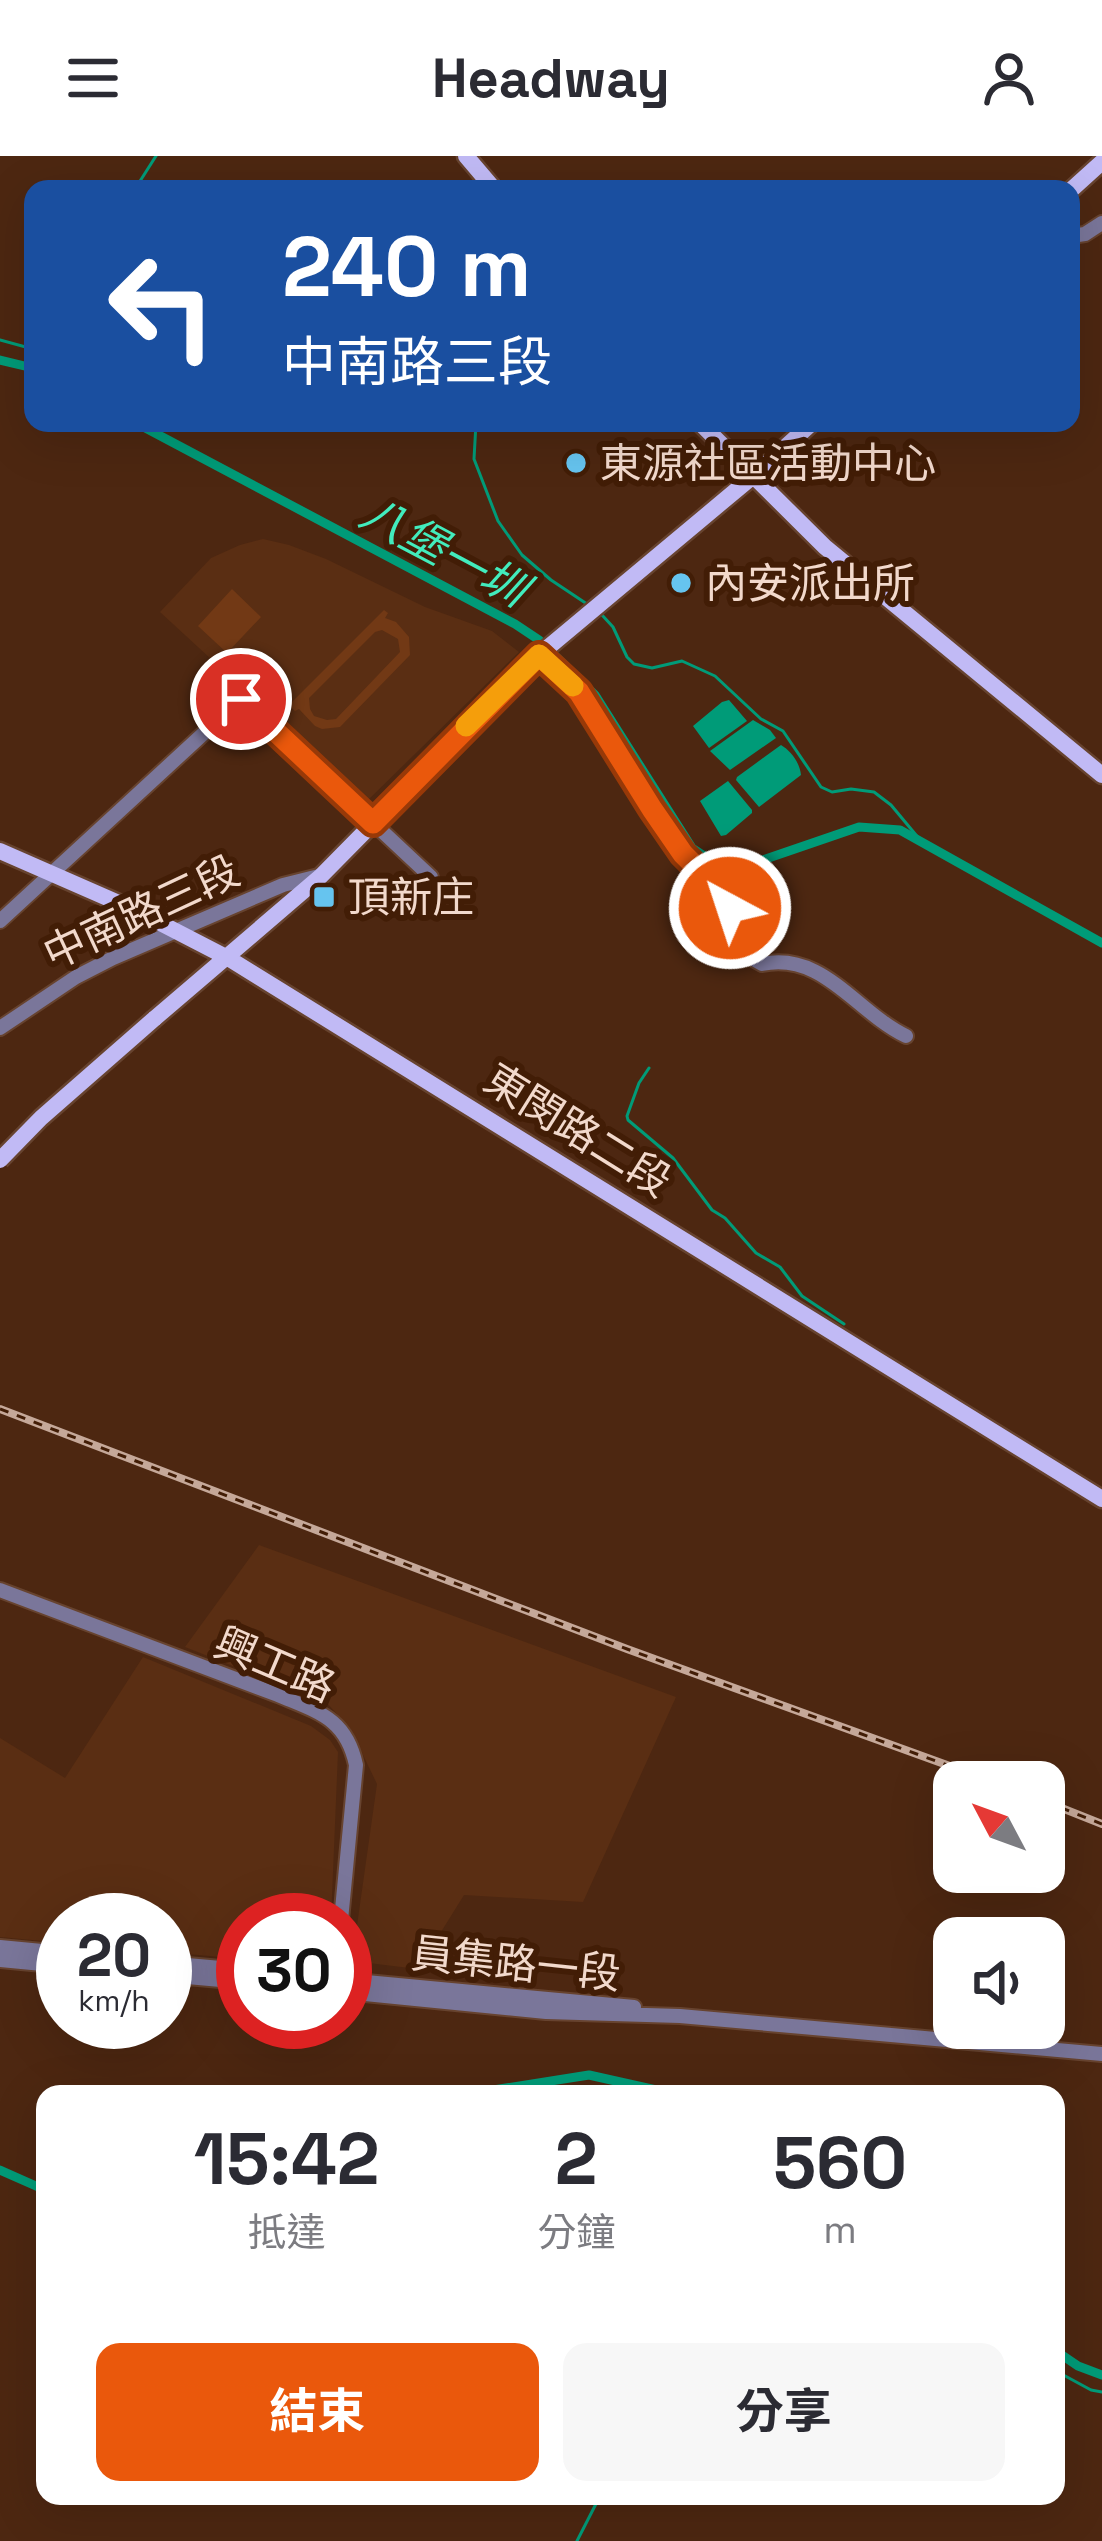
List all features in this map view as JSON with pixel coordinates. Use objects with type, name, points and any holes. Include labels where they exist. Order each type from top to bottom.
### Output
[{"type":"main road","points":[[466,156],[486,180]]},
{"type":"main road","points":[[709,432],[825,547],[1102,776]]},
{"type":"main road","name":"中南路三段","points":[[0,1160],[55,1105],[321,876],[539,655],[802,432]]},
{"type":"main road","name":"東閔路二段","points":[[0,851],[228,958],[1102,1499]]},
{"type":"street","points":[[539,655],[579,692],[683,854],[730,901],[716,938],[762,964],[776,960],[808,965],[906,1036]]},
{"type":"street","points":[[0,921],[241,699],[431,878]]},
{"type":"street","name":"中南路三段","points":[[0,1028],[113,958],[283,885],[321,876]]},
{"type":"street","points":[[7,1138],[25,1152]]},
{"type":"street","name":"興工路","points":[[0,1590],[278,1695],[321,1713],[338,1726],[352,1747],[356,1766],[344,1893]]},
{"type":"street","points":[[0,1947],[36,1957]]},
{"type":"street","points":[[0,1960],[36,1956]]},
{"type":"street","name":"員集路一段","points":[[372,1982],[620,2005],[680,2016]]},
{"type":"street","name":"員集路一段","points":[[372,1995],[546,2012],[680,2016],[1102,2054]]},
{"type":"shaded area","points":[[263,539],[326,559],[425,607],[492,631],[519,652],[366,802],[160,612],[211,558]]},
{"type":"shaded area","points":[[232,589],[261,617],[227,653],[198,626]]},
{"type":"shaded area","points":[[384,610],[385,618],[396,622],[409,637],[410,655],[340,727],[315,726],[289,705]],"holes":[[[382,630],[398,639],[400,652],[336,719],[314,716],[309,698],[375,632]]]},
{"type":"shaded area","points":[[729,700],[747,721],[709,748],[693,726]]},
{"type":"shaded area","points":[[753,720],[776,738],[730,770],[710,751]]},
{"type":"shaded area","points":[[781,745],[794,758],[801,775],[759,807],[737,777]]},
{"type":"shaded area","points":[[728,781],[752,813],[721,836],[700,801]]},
{"type":"shaded area","points":[[259,1545],[676,1697],[583,1902],[464,1895],[418,1969],[372,1963],[372,1893],[362,1893],[377,1784],[351,1730],[327,1703],[185,1647]]},
{"type":"shaded area","points":[[143,1657],[311,1726],[338,1752],[332,1893],[216,1893],[216,1957],[192,1954],[192,1893],[36,1893],[36,1940],[0,1937],[0,1738],[65,1778]]},
{"type":"waterway","points":[[141,180],[156,156]]},
{"type":"waterway","points":[[0,340],[24,347]]},
{"type":"waterway","name":"八堡一圳","points":[[0,360],[24,366]]},
{"type":"waterway","name":"八堡一圳","points":[[153,432],[539,640],[595,695],[692,848],[712,861],[760,861],[859,827],[900,830],[1102,943]]},
{"type":"waterway","points":[[476,432],[474,459],[498,521],[522,555],[590,606]]},
{"type":"waterway","points":[[602,615],[634,664],[652,668],[682,661],[715,676],[761,719],[783,731],[821,787],[832,792],[874,792],[921,841]]},
{"type":"waterway","points":[[649,1068],[639,1083],[628,1120],[673,1158],[712,1210],[756,1253],[780,1267],[802,1296],[844,1324]]},
{"type":"waterway","points":[[525,2085],[589,2075],[634,2085]]},
{"type":"waterway","points":[[0,2170],[36,2186]]},
{"type":"waterway","points":[[1065,2357],[1102,2375]]},
{"type":"waterway","points":[[1065,2376],[1102,2392]]},
{"type":"waterway","points":[[577,2541],[595,2505]]},
{"type":"railway","points":[[0,1409],[627,1649],[936,1761]]},
{"type":"railway","points":[[1065,1809],[1102,1824]]},
{"type":"slow traffic","points":[[466,726],[539,655],[573,686]]},
{"type":"place","name":"東源社區活動中心","points":[[576,463]]},
{"type":"place","name":"內安派出所","points":[[681,583]]},
{"type":"place","name":"頂新庄","points":[[324,897]]},
{"type":"route","points":[[241,699],[373,823],[539,655],[579,692],[683,854],[730,901],[730,908]]}]
